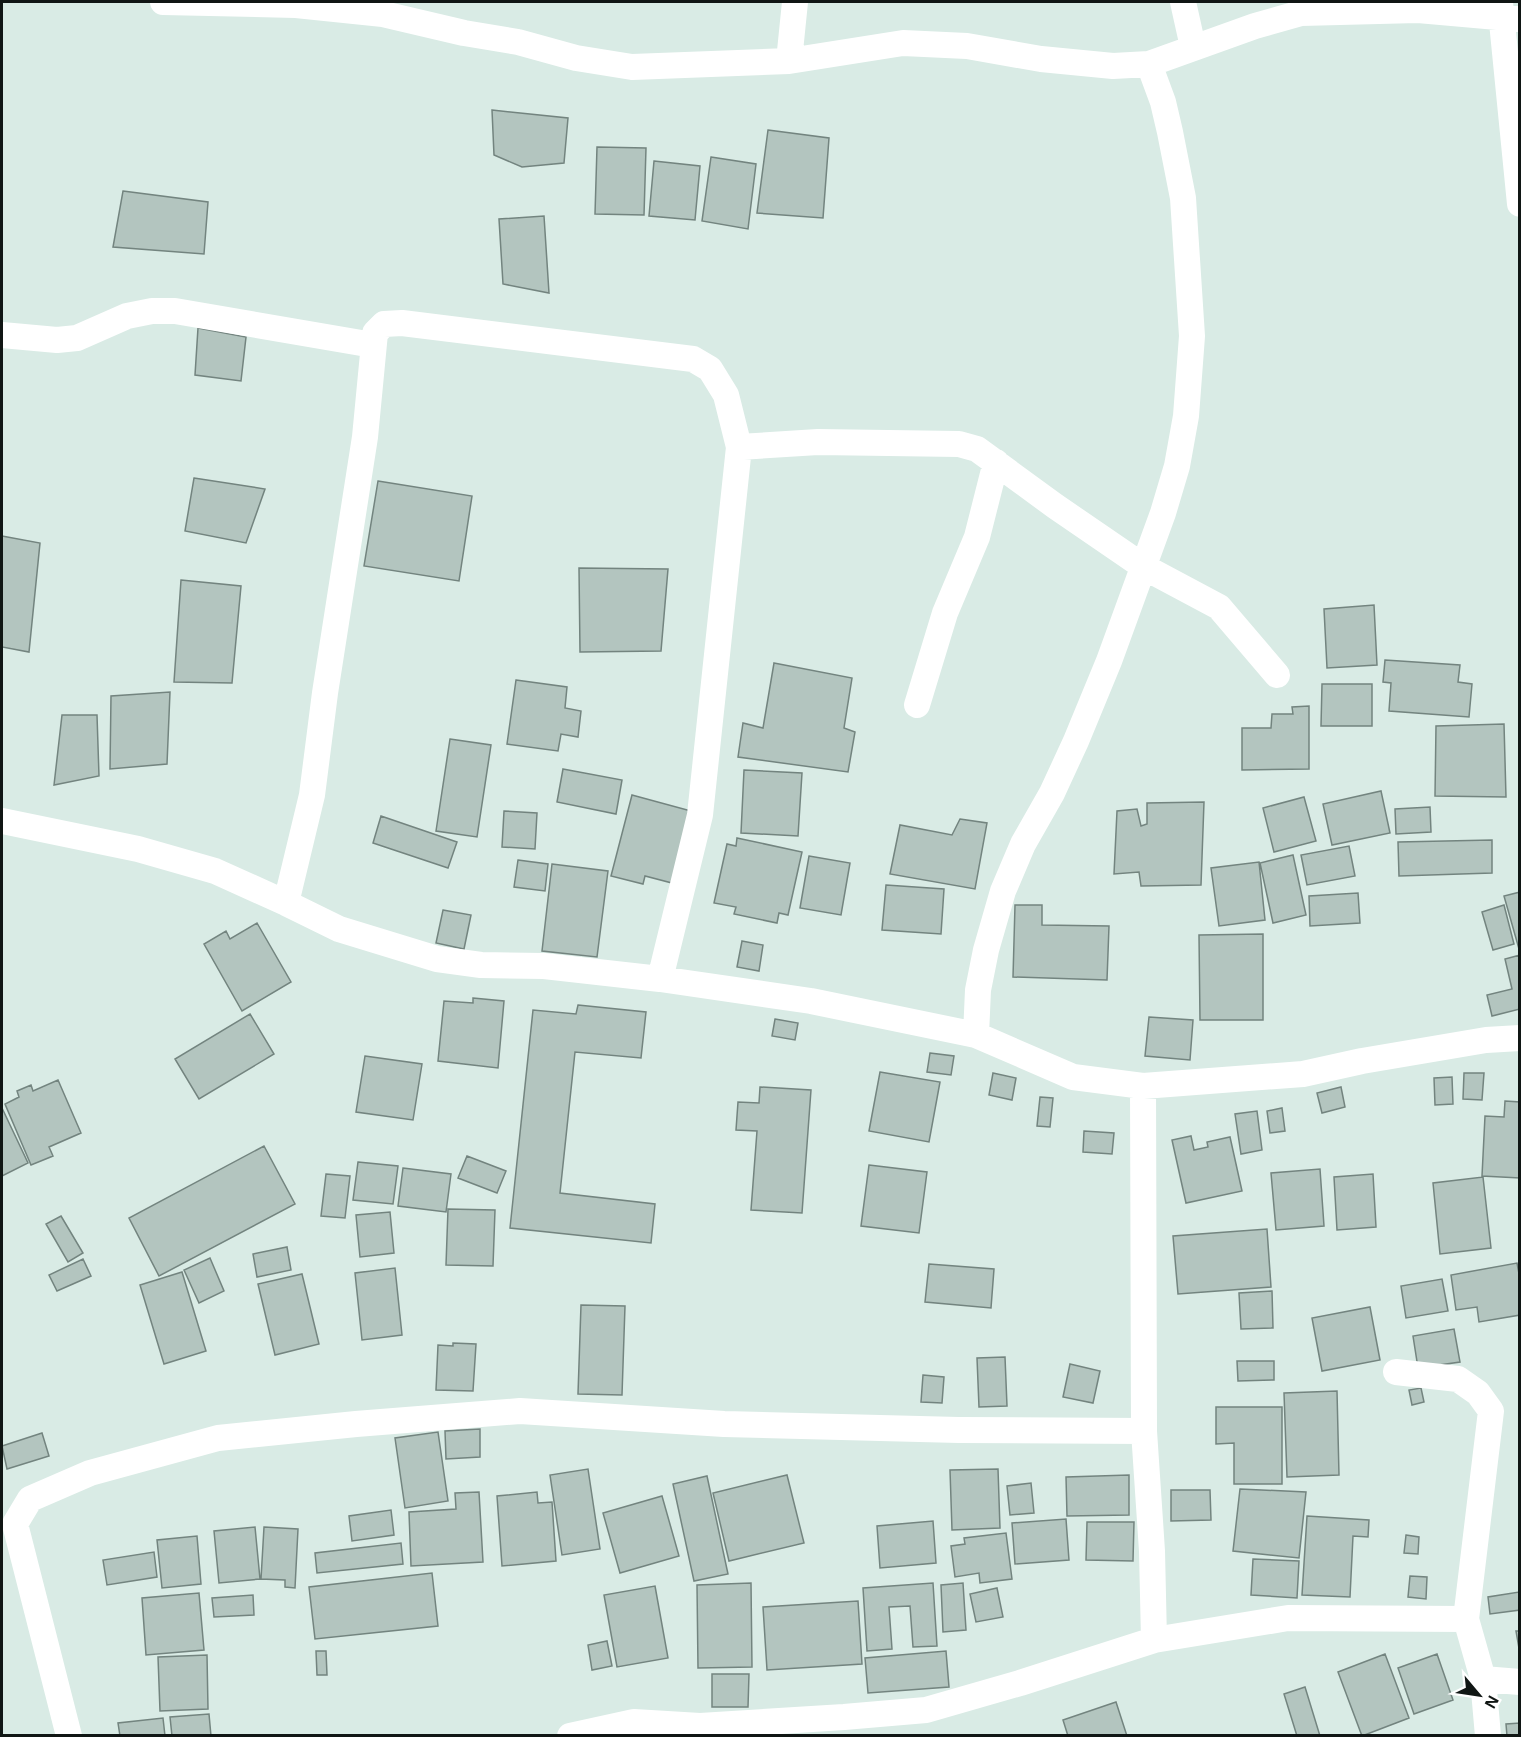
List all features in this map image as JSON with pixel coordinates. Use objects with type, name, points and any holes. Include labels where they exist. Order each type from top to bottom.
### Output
[{"type":"street","points":[[163,2],[296,3],[383,14],[464,33],[518,42],[576,58],[632,67],[789,61],[903,43],[967,46],[1041,59],[1113,66],[1149,64],[1255,26],[1301,13],[1418,10],[1507,13],[1520,204]]},
{"type":"street","points":[[789,61],[795,2]]},
{"type":"street","points":[[1183,2],[1193,47]]},
{"type":"street","points":[[976,1035],[978,990],[986,950],[1003,891],[1023,844],[1052,793],[1076,741],[1144,567],[1177,466],[1186,416],[1191,336],[1183,198],[1177,159],[1163,102],[1149,64]]},
{"type":"street","points":[[2,335],[57,340],[77,338],[127,316],[152,311],[175,311],[373,345]]},
{"type":"street","points":[[286,903],[312,795],[325,693],[359,482],[375,333],[384,324],[402,323],[693,359],[710,369],[726,394],[739,447],[700,815],[660,979]]},
{"type":"street","points":[[739,447],[818,442],[959,444],[977,449],[1144,567],[1219,607],[1277,675]]},
{"type":"street","points":[[916,705],[945,613],[977,537],[996,462]]},
{"type":"street","points":[[2,821],[138,849],[214,871],[339,929],[437,959],[481,965],[544,966],[660,979],[811,1001],[976,1035],[1073,1077],[1143,1086],[1303,1074],[1362,1061],[1486,1040],[1520,1038]]},
{"type":"street","points":[[1143,1086],[1144,1431],[1152,1551],[1154,1640]]},
{"type":"street","points":[[1396,1372],[1458,1378],[1478,1393],[1491,1410],[1466,1619],[1483,1680],[1488,1736]]},
{"type":"street","points":[[69,1736],[15,1524],[30,1499],[90,1473],[218,1438],[520,1411],[724,1424],[959,1430],[1144,1431]]},
{"type":"street","points":[[570,1736],[634,1722],[700,1726],[926,1710],[1154,1640],[1288,1618],[1466,1619]]},
{"type":"street","points":[[1483,1680],[1520,1682]]},
{"type":"building","points":[[492,110],[568,118],[564,163],[522,167],[494,155]]},
{"type":"building","points":[[768,130],[829,138],[823,218],[757,213]]},
{"type":"building","points":[[597,147],[646,148],[644,215],[595,214]]},
{"type":"building","points":[[711,157],[756,164],[748,229],[702,221]]},
{"type":"building","points":[[654,161],[700,166],[695,220],[649,216]]},
{"type":"building","points":[[123,191],[208,202],[204,254],[113,247]]},
{"type":"building","points":[[544,216],[549,293],[503,284],[499,219]]},
{"type":"building","points":[[198,328],[246,337],[241,381],[195,375]]},
{"type":"building","points":[[194,478],[265,489],[246,543],[185,531]]},
{"type":"building","points":[[378,481],[472,496],[459,581],[364,566]]},
{"type":"building","points":[[2,536],[40,543],[29,652],[2,647]]},
{"type":"building","points":[[579,568],[668,569],[661,651],[580,652]]},
{"type":"building","points":[[181,580],[241,586],[232,683],[174,682]]},
{"type":"building","points":[[1374,605],[1377,665],[1327,668],[1324,609]]},
{"type":"building","points":[[1385,660],[1460,665],[1458,682],[1472,684],[1469,717],[1389,711],[1391,683],[1383,682]]},
{"type":"building","points":[[774,663],[852,678],[844,728],[855,732],[848,772],[738,757],[743,723],[763,728]]},
{"type":"building","points":[[516,680],[567,687],[565,708],[581,711],[578,737],[561,734],[558,751],[507,744]]},
{"type":"building","points":[[1322,684],[1372,684],[1372,726],[1321,726]]},
{"type":"building","points":[[170,692],[167,764],[110,769],[111,696]]},
{"type":"building","points":[[1309,706],[1309,769],[1242,770],[1242,728],[1271,728],[1272,714],[1293,714],[1292,707]]},
{"type":"building","points":[[62,715],[97,715],[99,776],[54,785]]},
{"type":"building","points":[[1504,724],[1506,797],[1435,796],[1436,726]]},
{"type":"building","points":[[450,739],[491,745],[477,837],[436,831]]},
{"type":"building","points":[[563,769],[622,780],[616,814],[557,802]]},
{"type":"building","points":[[744,770],[802,773],[798,836],[741,833]]},
{"type":"building","points":[[1381,791],[1390,833],[1332,845],[1323,804]]},
{"type":"building","points":[[632,795],[691,811],[672,883],[645,876],[643,884],[611,876]]},
{"type":"building","points":[[1304,797],[1316,841],[1274,852],[1263,808]]},
{"type":"building","points":[[1204,802],[1201,885],[1141,886],[1139,872],[1114,874],[1117,811],[1137,809],[1141,826],[1147,824],[1147,803]]},
{"type":"building","points":[[1430,807],[1431,832],[1396,834],[1395,809]]},
{"type":"building","points":[[504,811],[537,813],[535,849],[502,847]]},
{"type":"building","points":[[381,816],[457,842],[448,868],[373,843]]},
{"type":"building","points":[[960,819],[987,823],[975,889],[890,874],[900,825],[952,835]]},
{"type":"building","points":[[737,838],[802,852],[788,915],[779,913],[777,923],[734,914],[736,907],[714,903],[727,844],[736,846]]},
{"type":"building","points":[[1492,840],[1492,873],[1399,876],[1398,842]]},
{"type":"building","points":[[1349,846],[1355,876],[1307,885],[1301,855]]},
{"type":"building","points":[[1293,855],[1306,915],[1273,923],[1260,863]]},
{"type":"building","points":[[809,856],[850,863],[841,915],[800,908]]},
{"type":"building","points":[[518,860],[548,864],[545,891],[514,887]]},
{"type":"building","points":[[1259,862],[1265,920],[1219,926],[1211,868]]},
{"type":"building","points":[[552,864],[608,871],[597,957],[542,951]]},
{"type":"building","points":[[886,885],[944,889],[941,934],[882,930]]},
{"type":"building","points":[[1520,892],[1520,949],[1519,949],[1504,896]]},
{"type":"building","points":[[1358,893],[1360,923],[1310,926],[1309,896]]},
{"type":"building","points":[[1015,905],[1042,905],[1042,925],[1109,926],[1107,980],[1013,977]]},
{"type":"building","points":[[1504,905],[1514,944],[1493,950],[1482,912]]},
{"type":"building","points":[[443,910],[471,915],[464,949],[436,943]]},
{"type":"building","points":[[257,923],[291,982],[242,1011],[204,944],[226,931],[230,939]]},
{"type":"building","points":[[1263,934],[1263,1020],[1200,1020],[1199,935]]},
{"type":"building","points":[[742,941],[763,945],[759,971],[737,967]]},
{"type":"building","points":[[1520,955],[1520,1009],[1492,1016],[1487,995],[1512,989],[1505,959]]},
{"type":"building","points":[[473,998],[504,1001],[498,1068],[438,1061],[444,1001],[473,1003]]},
{"type":"building","points":[[578,1005],[646,1012],[641,1058],[575,1052],[560,1193],[655,1204],[651,1243],[510,1228],[533,1010],[576,1014]]},
{"type":"building","points":[[250,1014],[274,1054],[199,1099],[175,1059]]},
{"type":"building","points":[[1149,1017],[1193,1020],[1190,1060],[1145,1056]]},
{"type":"building","points":[[775,1019],[798,1023],[795,1040],[772,1036]]},
{"type":"building","points":[[930,1053],[954,1056],[951,1075],[927,1072]]},
{"type":"building","points":[[365,1056],[422,1064],[413,1120],[356,1112]]},
{"type":"building","points":[[880,1072],[940,1082],[929,1142],[869,1131]]},
{"type":"building","points":[[993,1073],[1016,1078],[1012,1100],[989,1095]]},
{"type":"building","points":[[1464,1073],[1484,1073],[1482,1100],[1463,1099]]},
{"type":"building","points":[[1452,1077],[1453,1104],[1435,1105],[1434,1078]]},
{"type":"building","points":[[58,1080],[81,1133],[49,1147],[53,1156],[31,1165],[5,1104],[19,1097],[17,1091],[31,1085],[33,1091]]},
{"type":"building","points":[[760,1087],[811,1090],[802,1213],[751,1210],[757,1131],[736,1130],[738,1102],[759,1103]]},
{"type":"building","points":[[1341,1087],[1345,1107],[1322,1113],[1317,1093]]},
{"type":"building","points":[[1040,1097],[1053,1098],[1050,1127],[1037,1126]]},
{"type":"building","points":[[1505,1101],[1520,1102],[1520,1178],[1482,1176],[1485,1116],[1504,1117]]},
{"type":"building","points":[[2,1108],[28,1163],[2,1176]]},
{"type":"building","points":[[1282,1108],[1285,1131],[1270,1133],[1267,1111]]},
{"type":"building","points":[[1257,1111],[1262,1150],[1241,1154],[1235,1114]]},
{"type":"building","points":[[1084,1131],[1114,1133],[1112,1154],[1083,1152]]},
{"type":"building","points":[[1191,1136],[1194,1150],[1208,1147],[1207,1142],[1230,1137],[1242,1191],[1186,1203],[1172,1140]]},
{"type":"building","points":[[264,1146],[295,1204],[159,1276],[129,1218]]},
{"type":"building","points":[[467,1156],[506,1171],[497,1193],[458,1178]]},
{"type":"building","points":[[358,1162],[398,1166],[393,1204],[353,1200]]},
{"type":"building","points":[[869,1165],[927,1172],[919,1233],[861,1226]]},
{"type":"building","points":[[403,1168],[451,1174],[446,1212],[398,1206]]},
{"type":"building","points":[[1320,1169],[1324,1226],[1276,1230],[1271,1173]]},
{"type":"building","points":[[326,1174],[350,1176],[345,1218],[321,1216]]},
{"type":"building","points":[[1373,1174],[1376,1227],[1337,1230],[1334,1177]]},
{"type":"building","points":[[1483,1177],[1491,1248],[1440,1254],[1433,1183]]},
{"type":"building","points":[[448,1209],[495,1210],[493,1266],[446,1265]]},
{"type":"building","points":[[390,1212],[394,1253],[360,1257],[356,1215]]},
{"type":"building","points":[[61,1216],[83,1253],[68,1262],[46,1224]]},
{"type":"building","points":[[1267,1229],[1271,1287],[1178,1294],[1173,1236]]},
{"type":"building","points":[[287,1247],[291,1270],[257,1277],[253,1254]]},
{"type":"building","points":[[210,1258],[224,1291],[199,1303],[184,1270]]},
{"type":"building","points":[[83,1259],[91,1276],[57,1291],[49,1275]]},
{"type":"building","points":[[1517,1263],[1520,1279],[1520,1315],[1479,1322],[1477,1307],[1456,1310],[1451,1275]]},
{"type":"building","points":[[929,1264],[994,1269],[991,1308],[925,1302]]},
{"type":"building","points":[[395,1268],[402,1335],[362,1340],[355,1273]]},
{"type":"building","points":[[182,1272],[206,1351],[164,1364],[140,1285]]},
{"type":"building","points":[[302,1274],[319,1344],[275,1355],[258,1284]]},
{"type":"building","points":[[1442,1279],[1448,1311],[1406,1318],[1401,1286]]},
{"type":"building","points":[[1272,1291],[1273,1328],[1241,1329],[1239,1293]]},
{"type":"building","points":[[581,1305],[625,1306],[622,1395],[578,1394]]},
{"type":"building","points":[[1370,1307],[1380,1360],[1322,1371],[1312,1318]]},
{"type":"building","points":[[1454,1329],[1460,1362],[1418,1368],[1413,1336]]},
{"type":"building","points":[[453,1343],[476,1344],[473,1391],[436,1390],[438,1345],[453,1346]]},
{"type":"building","points":[[1005,1357],[1007,1406],[979,1407],[977,1358]]},
{"type":"building","points":[[1237,1361],[1274,1361],[1274,1380],[1238,1381]]},
{"type":"building","points":[[1070,1364],[1100,1371],[1093,1403],[1063,1397]]},
{"type":"building","points":[[923,1375],[944,1377],[942,1403],[921,1402]]},
{"type":"building","points":[[1421,1388],[1424,1402],[1412,1405],[1409,1390]]},
{"type":"building","points":[[1337,1391],[1339,1475],[1287,1477],[1284,1393]]},
{"type":"building","points":[[1216,1407],[1282,1407],[1282,1484],[1234,1484],[1234,1443],[1216,1444]]},
{"type":"building","points":[[480,1429],[480,1457],[446,1459],[445,1431]]},
{"type":"building","points":[[438,1432],[448,1501],[405,1508],[395,1438]]},
{"type":"building","points":[[42,1433],[49,1456],[7,1469],[2,1446]]},
{"type":"building","points":[[588,1469],[600,1549],[562,1555],[550,1475]]},
{"type":"building","points":[[998,1469],[1000,1528],[952,1530],[950,1470]]},
{"type":"building","points":[[787,1475],[804,1543],[729,1561],[713,1493]]},
{"type":"building","points":[[1129,1475],[1129,1515],[1067,1516],[1066,1477]]},
{"type":"building","points":[[707,1476],[728,1574],[694,1581],[673,1484]]},
{"type":"building","points":[[1031,1483],[1034,1513],[1010,1515],[1007,1486]]},
{"type":"building","points":[[1240,1489],[1306,1492],[1299,1558],[1233,1551]]},
{"type":"building","points":[[1171,1490],[1210,1490],[1211,1520],[1171,1521]]},
{"type":"building","points":[[479,1492],[483,1562],[411,1566],[409,1512],[456,1509],[455,1493]]},
{"type":"building","points":[[537,1492],[538,1503],[552,1502],[556,1561],[502,1566],[497,1496]]},
{"type":"building","points":[[662,1496],[679,1556],[620,1573],[603,1513]]},
{"type":"building","points":[[391,1510],[394,1535],[352,1541],[349,1516]]},
{"type":"building","points":[[1307,1516],[1369,1520],[1368,1537],[1353,1536],[1350,1597],[1302,1595]]},
{"type":"building","points":[[1066,1519],[1069,1560],[1015,1564],[1012,1523]]},
{"type":"building","points":[[933,1521],[936,1563],[880,1568],[877,1526]]},
{"type":"building","points":[[1087,1522],[1134,1522],[1133,1561],[1086,1560]]},
{"type":"building","points":[[255,1527],[260,1579],[219,1583],[214,1531]]},
{"type":"building","points":[[264,1527],[298,1529],[295,1588],[285,1587],[285,1580],[261,1579]]},
{"type":"building","points":[[1006,1533],[1012,1579],[980,1583],[979,1573],[955,1577],[951,1546],[965,1544],[964,1538]]},
{"type":"building","points":[[1406,1535],[1419,1537],[1418,1554],[1404,1553]]},
{"type":"building","points":[[197,1536],[201,1584],[162,1588],[157,1540]]},
{"type":"building","points":[[401,1543],[403,1564],[317,1573],[315,1553]]},
{"type":"building","points":[[154,1552],[157,1577],[107,1585],[103,1560]]},
{"type":"building","points":[[1253,1559],[1299,1561],[1297,1598],[1251,1595]]},
{"type":"building","points":[[432,1573],[438,1626],[315,1639],[309,1587]]},
{"type":"building","points":[[1410,1576],[1427,1577],[1426,1599],[1408,1597]]},
{"type":"building","points":[[751,1583],[752,1667],[698,1668],[697,1585]]},
{"type":"building","points":[[933,1583],[937,1646],[913,1647],[910,1606],[889,1607],[892,1649],[867,1651],[863,1588]]},
{"type":"building","points":[[963,1583],[966,1630],[943,1632],[941,1585]]},
{"type":"building","points":[[655,1586],[668,1658],[617,1667],[604,1595]]},
{"type":"building","points":[[997,1588],[1003,1617],[976,1622],[970,1594]]},
{"type":"building","points":[[1519,1592],[1520,1610],[1490,1614],[1488,1597]]},
{"type":"building","points":[[199,1593],[204,1650],[146,1655],[142,1598]]},
{"type":"building","points":[[253,1595],[254,1615],[214,1617],[212,1598]]},
{"type":"building","points":[[858,1601],[862,1664],[767,1670],[763,1607]]},
{"type":"building","points":[[1516,1631],[1520,1631],[1520,1654]]},
{"type":"building","points":[[607,1641],[612,1666],[592,1670],[588,1645]]},
{"type":"building","points":[[316,1651],[326,1651],[327,1675],[317,1675]]},
{"type":"building","points":[[946,1651],[949,1687],[868,1693],[865,1658]]},
{"type":"building","points":[[1385,1654],[1409,1718],[1362,1736],[1338,1672]]},
{"type":"building","points":[[1437,1654],[1453,1700],[1414,1714],[1398,1668]]},
{"type":"building","points":[[207,1655],[208,1709],[160,1711],[158,1657]]},
{"type":"building","points":[[712,1674],[749,1674],[748,1707],[712,1707]]},
{"type":"building","points":[[1305,1687],[1320,1736],[1297,1736],[1284,1694]]},
{"type":"building","points":[[1116,1702],[1127,1736],[1068,1736],[1063,1720]]},
{"type":"building","points":[[209,1714],[211,1736],[172,1736],[170,1717]]},
{"type":"building","points":[[163,1718],[165,1736],[120,1736],[118,1723]]},
{"type":"building","points":[[1520,1723],[1520,1736],[1507,1736],[1506,1724]]}]
